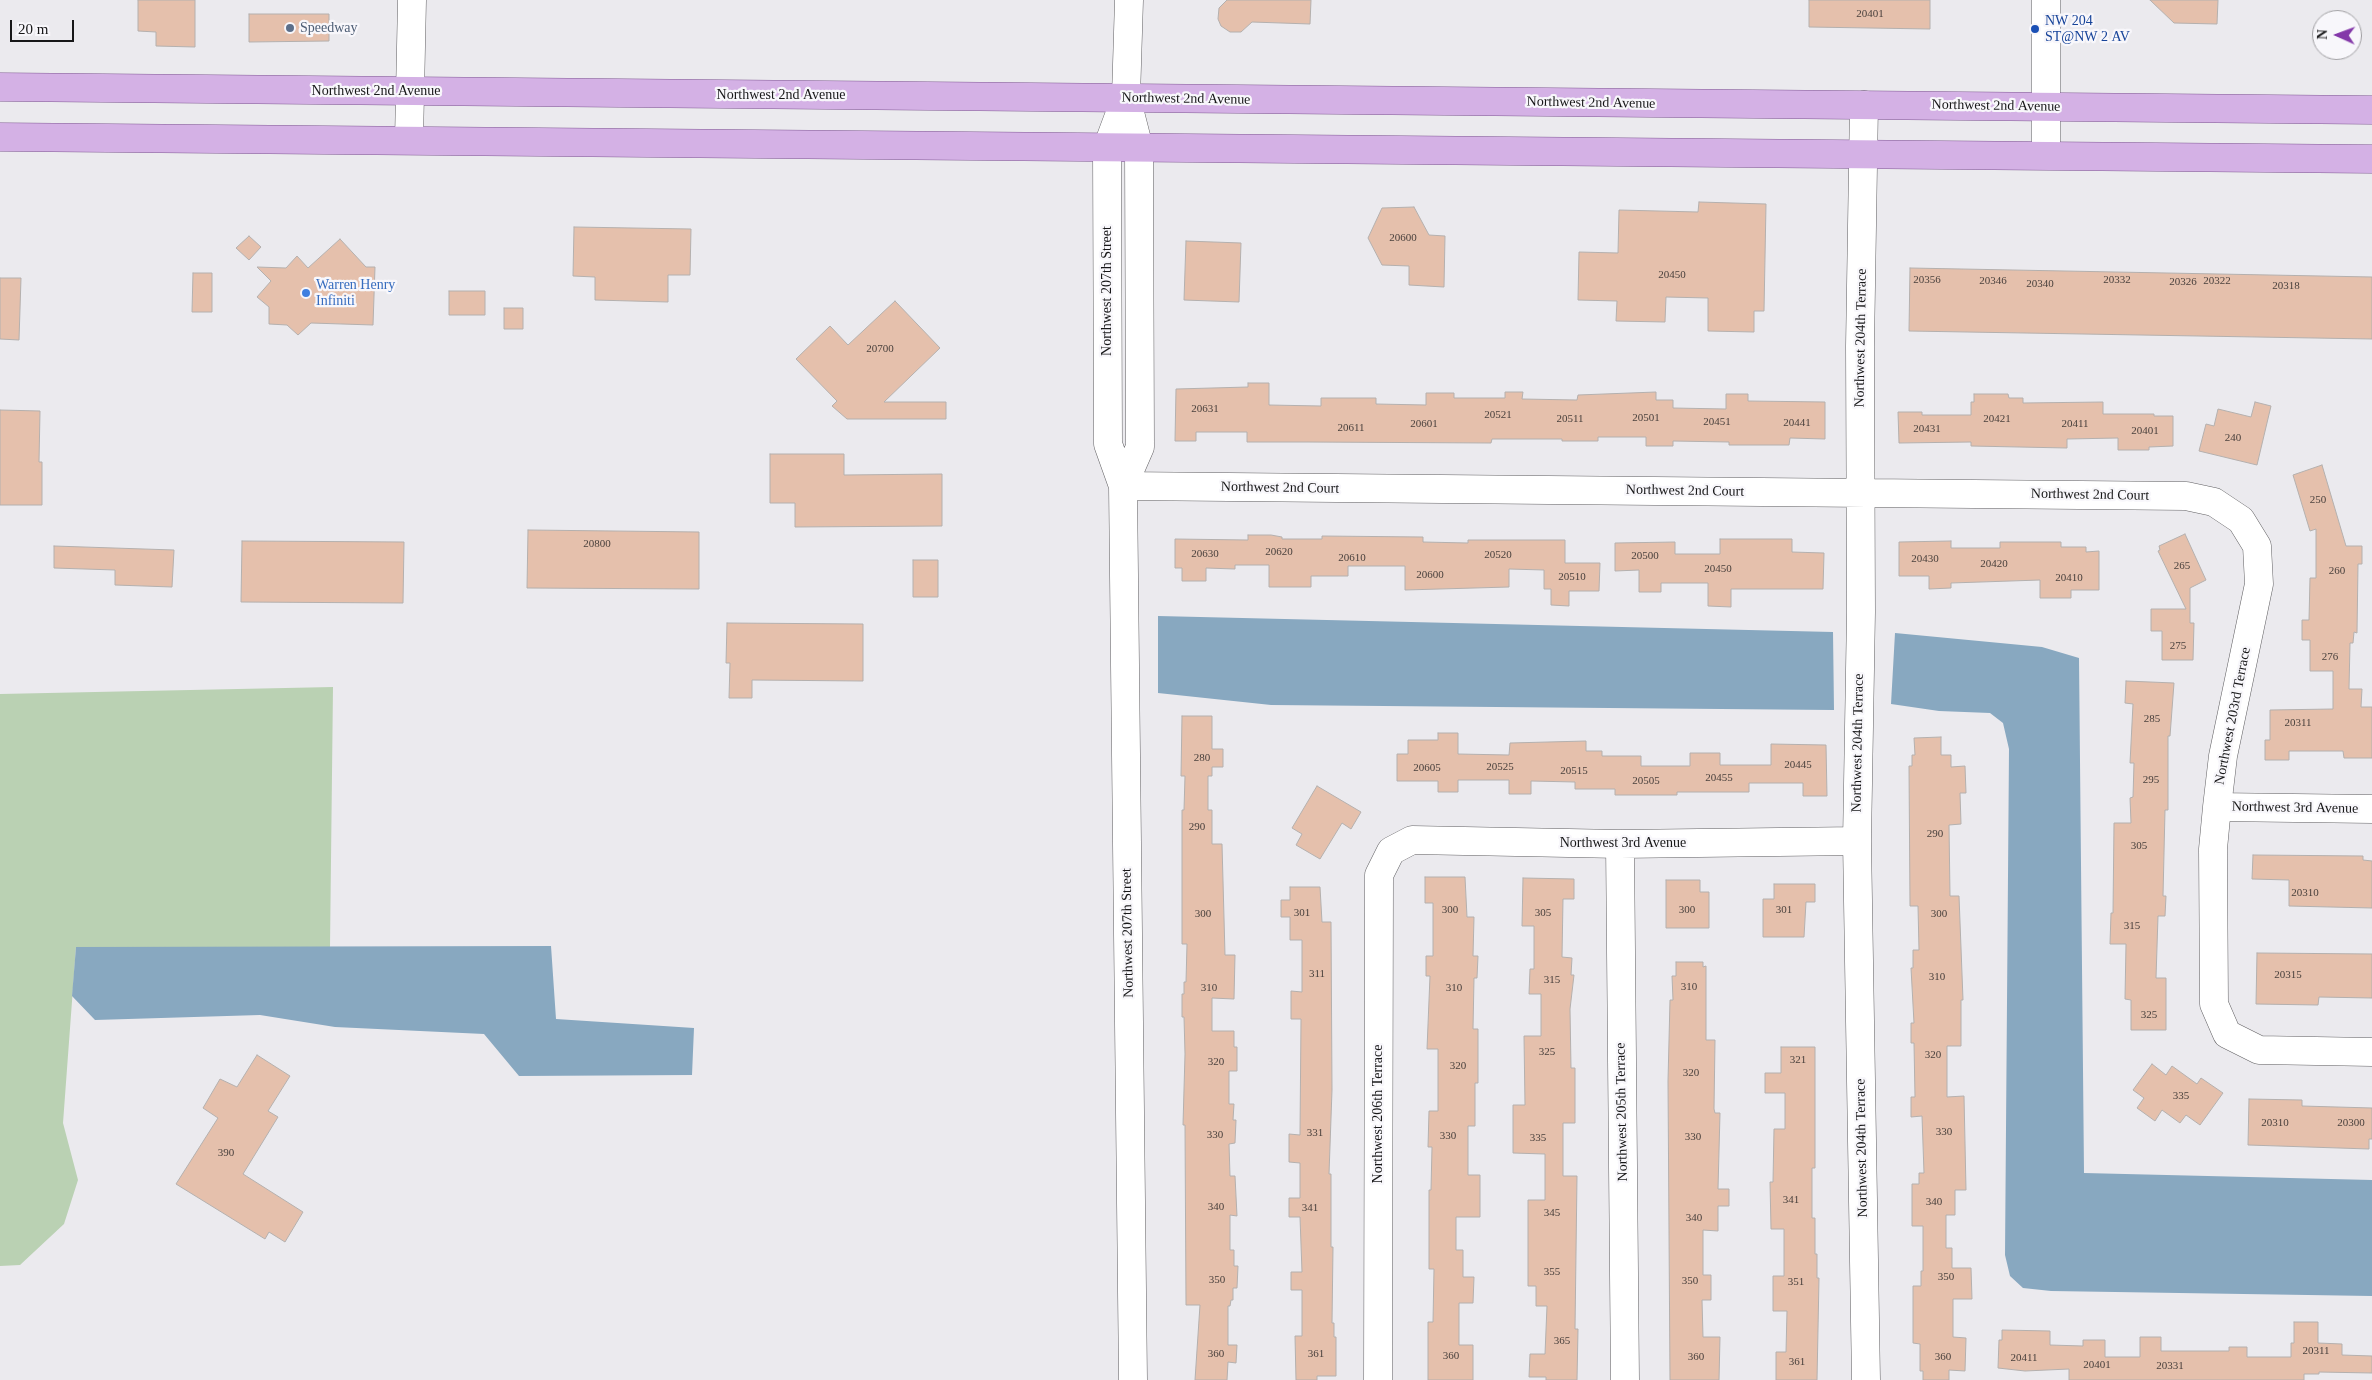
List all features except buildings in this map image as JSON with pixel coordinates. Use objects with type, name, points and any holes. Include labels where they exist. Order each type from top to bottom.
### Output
[{"type":"main road","name":"Northwest 2nd Avenue","points":[[0,87],[2372,110]]},
{"type":"main road","points":[[0,137],[2372,159]]},
{"type":"street","points":[[409,140],[412,0]]},
{"type":"street","name":"Northwest 207th Street","points":[[1123,486],[1140,447],[1139,148],[1126,97],[1129,0]]},
{"type":"street","points":[[2046,0],[2046,155]]},
{"type":"street","name":"Northwest 207th Street","points":[[1126,97],[1107,148],[1108,444],[1123,486],[1133,1380]]},
{"type":"street","name":"Northwest 204th Terrace","points":[[1864,105],[1860,346],[1857,842],[1866,1380]]},
{"type":"street","name":"Northwest 2nd Court","points":[[1123,486],[2186,496],[2214,502],[2241,520]]},
{"type":"street","name":"Northwest 203rd Terrace","points":[[2241,520],[2257,546],[2259,584],[2223,756],[2217,807],[2213,849],[2214,1004],[2227,1034],[2259,1050],[2372,1052]]},
{"type":"street","name":"Northwest 3rd Avenue","points":[[2217,807],[2372,809]]},
{"type":"street","name":"Northwest 3rd Avenue","points":[[1391,851],[1412,840],[1620,844],[1857,842]]},
{"type":"street","name":"Northwest 205th Terrace","points":[[1620,844],[1625,1380]]},
{"type":"street","name":"Northwest 206th Terrace","points":[[1378,1380],[1379,875],[1391,851]]},
{"type":"green space","points":[[333,687],[330,947],[76,947],[63,1123],[78,1180],[64,1224],[20,1265],[0,1266],[0,694]]},
{"type":"water","points":[[1158,616],[1833,632],[1834,710],[1271,705],[1158,693]]},
{"type":"water","points":[[1895,633],[2042,647],[2079,658],[2084,1173],[2372,1180],[2372,1296],[2051,1291],[2023,1288],[2010,1276],[2005,1255],[2009,749],[2003,723],[1990,713],[1939,711],[1891,704]]},
{"type":"water","points":[[551,946],[556,1019],[694,1028],[692,1075],[519,1076],[484,1034],[335,1027],[260,1015],[95,1020],[72,996],[76,947]]},
{"type":"place","name":"Speedway","points":[[290,28]]},
{"type":"place","name":"NW 204 ST@NW 2 AV","points":[[2035,29]]},
{"type":"place","name":"Warren Henry Infiniti","points":[[306,293]]}]
